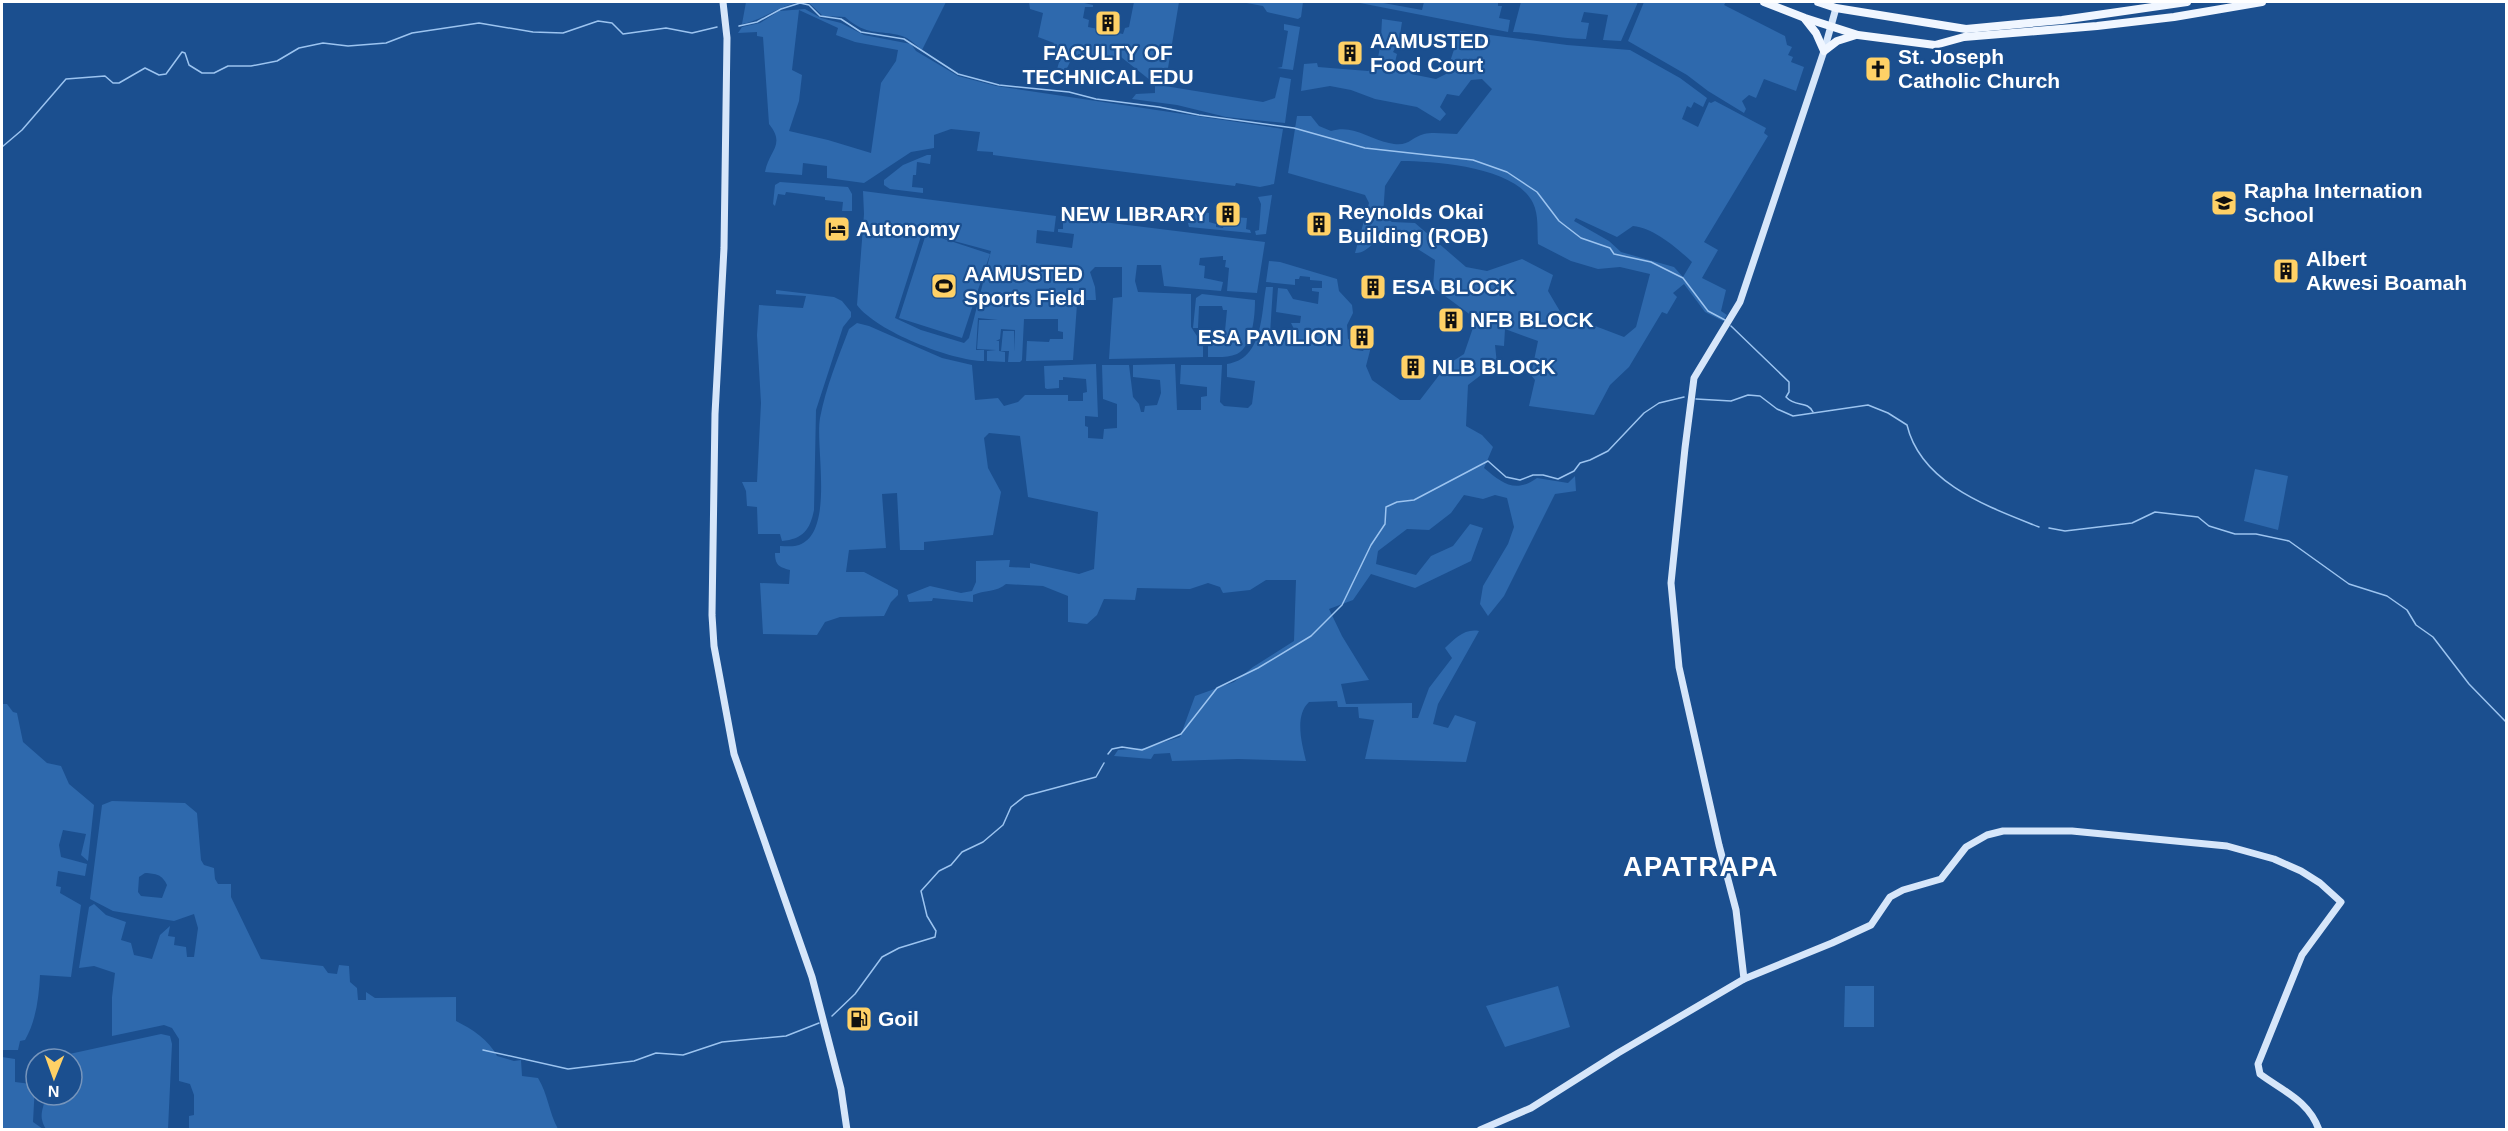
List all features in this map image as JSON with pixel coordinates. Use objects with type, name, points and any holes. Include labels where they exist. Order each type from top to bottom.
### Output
[{"type":"main road","points":[[1764,2],[1858,35],[1935,45],[1964,38],[2108,25],[2262,2]]},
{"type":"main road","points":[[1818,2],[1836,8],[1966,29],[2062,20],[2187,2]]},
{"type":"main road","points":[[1805,18],[1816,33],[1824,51],[1837,41],[1858,35]]},
{"type":"street","points":[[723,2],[727,38],[724,248],[715,414],[712,615],[714,646],[734,754],[812,977],[841,1089],[847,1130]]},
{"type":"street","points":[[1744,979],[1736,910],[1679,667],[1671,583],[1694,378],[1740,302],[1824,51],[1836,8]]},
{"type":"street","points":[[1480,1130],[1530,1108],[1744,979],[1871,925],[1890,897],[1903,890],[1941,879],[1966,847],[1987,835],[2003,831],[2072,831],[2227,846],[2274,860],[2301,872],[2320,883],[2341,902],[2302,955],[2258,1064],[2260,1074],[2307,1108],[2319,1130]]},
{"type":"shaded area","points":[[746,2],[800,2],[742,24]]},
{"type":"shaded area","points":[[808,2],[946,2],[922,50],[902,36],[867,30],[845,17],[823,16]]},
{"type":"shaded area","points":[[1029,2],[1080,2],[1093,5],[1093,7],[1085,7],[1083,18],[1089,20],[1088,27],[1123,34],[1125,28],[1129,27],[1134,2],[1179,2],[1165,86],[1263,102],[1275,98],[1280,77],[1291,79],[1285,123],[1226,117],[1177,105],[1132,99],[1136,94],[1155,93],[1155,84],[1121,57],[1078,54],[1077,58],[1072,58],[1066,70],[1057,69],[1061,56],[1049,52],[1054,43],[1038,37],[1043,13],[1030,9]]},
{"type":"shaded area","points":[[1241,2],[1303,2],[1301,17],[1298,19],[1267,12],[1263,6]]},
{"type":"shaded area","points":[[1355,2],[1378,2],[1422,10],[1424,2],[1498,2],[1498,6],[1502,6],[1499,18],[1510,20],[1508,32]]},
{"type":"shaded area","points":[[1521,2],[1638,2],[1621,41],[1603,40],[1608,15],[1584,12],[1581,22],[1589,23],[1586,39],[1513,32]]},
{"type":"shaded area","points":[[1644,2],[1726,2],[1724,5],[1785,36],[1787,45],[1792,47],[1788,55],[1793,57],[1791,62],[1804,67],[1796,91],[1764,79],[1756,98],[1749,95],[1742,101],[1746,109],[1744,113],[1687,75],[1628,41]]},
{"type":"shaded area","points":[[805,9],[864,35],[911,44],[916,51],[958,76],[996,86],[1283,129],[1274,184],[1260,187],[1236,183],[1235,186],[993,155],[993,152],[977,151],[980,132],[951,129],[934,135],[934,148],[911,152],[864,183],[827,178],[827,166],[803,163],[802,175],[765,172],[775,148],[776,137],[769,124],[763,37],[757,36],[757,32],[738,33],[742,27],[760,23],[779,11]],"holes":[[[799,10],[838,28],[836,35],[855,42],[898,50],[896,61],[881,83],[871,153],[789,131],[799,101],[802,75],[792,70]]]},
{"type":"shaded area","points":[[1382,19],[1402,22],[1399,41],[1393,52],[1397,54],[1395,62],[1408,62],[1411,74],[1436,79],[1446,74],[1460,31],[1567,45],[1630,50],[1680,78],[1707,98],[1703,107],[1694,102],[1691,108],[1687,106],[1682,119],[1698,127],[1709,102],[1715,101],[1766,128],[1764,133],[1768,136],[1704,242],[1718,250],[1702,278],[1726,290],[1721,311],[1727,315],[1723,321],[1705,312],[1684,284],[1673,293],[1677,297],[1667,314],[1662,312],[1629,367],[1610,385],[1594,415],[1529,406],[1535,380],[1531,375],[1538,341],[1505,329],[1504,346],[1495,345],[1497,364],[1494,374],[1481,375],[1468,385],[1466,426],[1482,435],[1493,447],[1484,468],[1503,482],[1515,486],[1529,483],[1537,478],[1568,483],[1575,476],[1576,491],[1555,494],[1504,596],[1488,616],[1480,604],[1483,586],[1508,544],[1514,527],[1507,498],[1495,495],[1483,499],[1464,495],[1451,513],[1429,530],[1407,529],[1378,551],[1376,564],[1416,575],[1431,556],[1453,546],[1470,524],[1483,528],[1471,561],[1415,588],[1371,574],[1353,600],[1329,609],[1342,636],[1369,680],[1341,684],[1346,704],[1412,703],[1412,718],[1418,718],[1429,688],[1452,658],[1445,648],[1464,633],[1479,631],[1438,704],[1433,724],[1448,728],[1455,715],[1476,722],[1466,762],[1365,759],[1374,720],[1359,718],[1358,707],[1338,707],[1337,701],[1309,702],[1304,708],[1300,730],[1306,761],[1238,759],[1172,761],[1170,753],[1154,754],[1151,759],[1114,756],[1118,750],[1145,748],[1180,737],[1195,696],[1234,682],[1294,641],[1296,580],[1266,580],[1250,590],[1223,593],[1220,587],[1208,583],[1190,589],[1137,588],[1135,600],[1104,599],[1097,615],[1087,624],[1068,622],[1068,596],[1043,586],[1006,584],[973,595],[973,602],[933,598],[932,601],[909,602],[907,595],[930,586],[961,593],[972,591],[976,582],[976,561],[1010,560],[1009,567],[1030,568],[1030,563],[1079,574],[1094,569],[1098,512],[1028,497],[1020,436],[989,433],[984,438],[988,468],[1001,492],[993,535],[924,542],[924,550],[900,550],[897,493],[882,494],[886,548],[849,550],[846,572],[864,572],[898,590],[898,595],[891,602],[884,616],[840,617],[825,622],[817,635],[763,634],[760,583],[789,584],[790,570],[778,565],[775,553],[780,553],[780,546],[799,545],[810,537],[817,524],[821,488],[820,418],[829,384],[849,329],[857,323],[942,358],[972,365],[975,400],[998,398],[1004,406],[1018,402],[1025,395],[1068,395],[1068,401],[1083,401],[1083,393],[1087,392],[1086,379],[1063,377],[1063,380],[1059,380],[1059,388],[1047,389],[1045,388],[1044,366],[1096,364],[1098,417],[1085,416],[1085,426],[1088,427],[1088,438],[1103,439],[1104,429],[1117,428],[1117,404],[1103,399],[1102,365],[1129,365],[1133,397],[1139,404],[1141,412],[1144,412],[1145,406],[1157,405],[1161,393],[1160,380],[1133,377],[1133,365],[1175,364],[1177,410],[1201,410],[1201,397],[1207,396],[1207,387],[1180,384],[1181,365],[1222,365],[1220,402],[1224,406],[1248,408],[1252,404],[1255,381],[1227,377],[1227,364],[1248,354],[1254,345],[1261,322],[1266,287],[1273,287],[1270,334],[1293,337],[1295,331],[1291,323],[1300,323],[1301,316],[1276,312],[1278,288],[1287,289],[1293,299],[1318,304],[1319,292],[1312,291],[1312,288],[1322,288],[1322,281],[1310,280],[1310,277],[1300,276],[1299,279],[1295,279],[1295,285],[1266,282],[1269,261],[1280,262],[1337,279],[1339,291],[1352,305],[1353,313],[1347,325],[1348,339],[1354,342],[1356,350],[1363,351],[1369,342],[1372,343],[1366,366],[1372,380],[1400,400],[1420,400],[1447,365],[1464,354],[1476,319],[1433,287],[1435,260],[1391,232],[1381,236],[1365,250],[1355,253],[1369,203],[1365,195],[1288,173],[1297,116],[1311,116],[1319,126],[1331,131],[1347,129],[1382,141],[1401,144],[1424,134],[1457,134],[1492,89],[1482,79],[1471,80],[1459,96],[1447,94],[1440,107],[1446,114],[1440,121],[1417,107],[1375,99],[1351,90],[1330,86],[1301,91],[1304,64],[1317,63],[1318,67],[1368,71],[1375,68],[1380,49]],"holes":[[[1401,161],[1434,162],[1474,168],[1510,181],[1524,191],[1533,203],[1537,218],[1538,244],[1571,261],[1598,269],[1620,267],[1650,274],[1636,327],[1624,337],[1561,313],[1548,291],[1553,275],[1522,259],[1487,271],[1466,267],[1415,223],[1392,222],[1383,216],[1385,186]],[[1576,218],[1617,237],[1633,226],[1649,230],[1692,262],[1683,277],[1674,267],[1621,252],[1609,241],[1574,221]]]},
{"type":"shaded area","points":[[1284,24],[1300,27],[1293,70],[1277,68],[1282,67],[1288,31],[1284,30]]},
{"type":"shaded area","points":[[931,155],[930,164],[917,162],[916,175],[913,175],[912,187],[923,188],[923,193],[890,189],[884,185],[884,180],[903,165]]},
{"type":"shaded area","points":[[780,182],[848,187],[852,194],[852,211],[842,211],[843,202],[825,200],[825,197],[786,192],[785,195],[778,194],[775,206],[773,204],[775,185]]},
{"type":"shaded area","points":[[863,191],[1056,216],[1054,232],[1037,230],[1036,243],[1072,248],[1074,234],[1058,232],[1058,229],[1063,229],[1063,217],[1265,242],[1257,293],[1227,291],[1229,268],[1225,267],[1226,260],[1223,260],[1223,256],[1200,258],[1199,265],[1205,266],[1204,278],[1223,282],[1221,291],[1164,286],[1161,265],[1137,265],[1135,281],[1138,292],[1191,294],[1191,327],[1203,345],[1203,357],[1109,359],[1113,298],[1122,297],[1122,267],[1095,267],[1090,272],[1096,300],[1087,300],[1077,304],[1073,360],[1026,361],[1027,341],[1049,342],[1050,339],[1063,339],[1063,332],[1058,331],[1058,319],[1024,319],[1022,360],[1008,362],[1009,351],[1001,351],[1003,331],[1014,331],[1014,352],[1015,330],[1001,329],[1000,339],[996,341],[999,341],[999,351],[1005,352],[1005,362],[987,361],[987,351],[996,350],[977,349],[979,320],[998,320],[978,318],[976,350],[984,350],[984,361],[953,356],[916,343],[880,325],[857,305],[864,214]],"holes":[[[922,233],[926,234],[899,318],[962,338],[990,254],[932,235],[991,251],[969,338],[964,343],[921,330],[895,318]]]},
{"type":"shaded area","points":[[1272,195],[1266,234],[1256,235],[1255,231],[1259,230],[1261,204],[1258,197]]},
{"type":"shaded area","points":[[1195,210],[1209,213],[1209,222],[1216,224],[1216,227],[1223,228],[1224,224],[1232,225],[1233,217],[1247,218],[1246,229],[1251,233],[1189,227],[1188,223],[1194,222]]},
{"type":"shaded area","points":[[776,290],[834,297],[842,301],[851,312],[851,317],[843,327],[816,410],[812,517],[808,528],[800,536],[782,541],[780,534],[758,534],[757,507],[747,506],[746,491],[742,482],[757,482],[761,403],[757,335],[759,305],[803,308],[806,296],[776,294]]},
{"type":"shaded area","points":[[1202,294],[1255,300],[1254,322],[1250,337],[1247,344],[1237,354],[1226,357],[1208,357],[1208,342],[1225,331],[1227,310],[1223,310],[1222,306],[1199,306],[1198,328],[1193,328],[1196,298]]},
{"type":"shaded area","points":[[2255,469],[2288,476],[2278,530],[2244,521]]},
{"type":"shaded area","points":[[2,704],[7,704],[13,712],[17,713],[23,742],[47,763],[61,766],[69,784],[94,805],[88,861],[81,855],[86,834],[63,830],[59,845],[61,857],[87,864],[85,876],[58,871],[56,886],[61,887],[60,893],[81,905],[71,977],[40,975],[34,1017],[29,1033],[25,1040],[20,1041],[18,1050],[2,1050]]},
{"type":"shaded area","points":[[112,801],[185,803],[197,813],[201,860],[204,865],[214,868],[218,884],[231,884],[231,897],[261,959],[323,966],[328,973],[337,974],[339,965],[349,966],[350,982],[357,988],[358,1000],[366,1000],[366,992],[375,998],[456,997],[456,1021],[480,1036],[497,1056],[514,1061],[521,1060],[522,1076],[538,1078],[558,1129],[189,1129],[189,1116],[194,1115],[194,1095],[190,1084],[179,1081],[179,1039],[172,1028],[164,1025],[112,1036],[112,997],[115,973],[94,966],[79,968],[89,907],[94,904],[106,915],[126,922],[121,940],[131,943],[134,955],[152,959],[160,935],[170,926],[168,936],[175,937],[174,945],[186,947],[187,957],[194,957],[198,928],[194,914],[174,921],[113,911],[90,899],[102,805]],"holes":[[[145,873],[158,875],[165,881],[167,885],[162,898],[141,896],[138,892],[139,877]]]},
{"type":"shaded area","points":[[1558,986],[1570,1027],[1505,1047],[1486,1006]]},
{"type":"shaded area","points":[[1845,986],[1874,986],[1874,1027],[1844,1027]]},
{"type":"shaded area","points":[[161,1034],[170,1036],[172,1044],[168,1129],[46,1129],[42,1116],[43,1107],[84,1107],[84,1051]]},
{"type":"shaded area","points":[[2,1057],[15,1059],[15,1082],[24,1083],[24,1107],[34,1107],[33,1122],[43,1129],[2,1129]]},
{"type":"waterway","points":[[739,26],[757,22],[781,9],[800,3],[809,5],[820,16],[841,19],[861,32],[904,39],[958,74],[999,85],[1069,92],[1096,99],[1294,128],[1365,148],[1473,160],[1507,172],[1537,192],[1559,221],[1581,238],[1610,248],[1614,254],[1651,262],[1683,278],[1708,311],[1725,320]]},
{"type":"waterway","points":[[2,147],[22,130],[66,79],[105,76],[113,83],[119,83],[145,68],[159,75],[166,74],[182,52],[185,53],[189,65],[202,73],[214,73],[228,66],[251,66],[277,61],[299,48],[323,43],[348,46],[386,43],[412,33],[479,23],[533,32],[563,33],[598,21],[612,23],[623,34],[666,28],[692,33],[717,27]]},
{"type":"waterway","points":[[1731,326],[1789,382],[1789,392],[1786,397],[1808,406],[1813,412]]},
{"type":"waterway","points":[[1696,399],[1731,401],[1748,395],[1760,396],[1777,409],[1793,416],[1868,405],[1888,413],[1907,425],[1915,446],[1926,463],[1960,491],[1999,511],[2039,527]]},
{"type":"waterway","points":[[1108,754],[1112,749],[1122,747],[1142,750],[1181,734],[1217,688],[1258,668],[1311,636],[1342,605],[1371,545],[1385,524],[1386,507],[1397,502],[1414,500],[1488,461],[1506,477],[1520,480],[1533,475],[1543,475],[1558,479],[1574,471],[1580,463],[1608,451],[1644,413],[1659,403],[1684,397]]},
{"type":"waterway","points":[[2049,528],[2065,531],[2132,523],[2155,512],[2198,517],[2209,526],[2235,534],[2256,534],[2289,541],[2349,584],[2387,596],[2407,610],[2416,625],[2433,637],[2469,684],[2506,722]]},
{"type":"waterway","points":[[832,1016],[855,994],[882,957],[899,948],[935,937],[936,931],[927,916],[921,891],[939,871],[951,865],[962,852],[983,842],[1003,825],[1011,807],[1025,796],[1096,777],[1104,763]]},
{"type":"waterway","points":[[483,1050],[568,1069],[634,1061],[656,1053],[683,1055],[722,1042],[786,1036],[819,1023]]},
{"type":"place","name":"FACULTY OF TECHNICAL EDU","points":[[1108,23]]},
{"type":"place","name":"AAMUSTED Food Court","points":[[1350,53]]},
{"type":"place","name":"St. Joseph Catholic Church","points":[[1878,69]]},
{"type":"place","name":"Rapha Internation School","points":[[2224,203]]},
{"type":"place","name":"NEW LIBRARY","points":[[1228,214]]},
{"type":"place","name":"Reynolds Okai Building (ROB)","points":[[1319,224]]},
{"type":"place","name":"Autonomy","points":[[837,229]]},
{"type":"place","name":"Albert Akwesi Boamah","points":[[2286,271]]},
{"type":"place","name":"AAMUSTED Sports Field","points":[[944,286]]},
{"type":"place","name":"ESA BLOCK","points":[[1373,287]]},
{"type":"place","name":"NFB BLOCK","points":[[1451,320]]},
{"type":"place","name":"ESA PAVILION","points":[[1362,337]]},
{"type":"place","name":"NLB BLOCK","points":[[1413,367]]},
{"type":"place","name":"Goil","points":[[859,1019]]},
{"type":"district","name":"APATRAPA","points":[[1701,867]]}]
